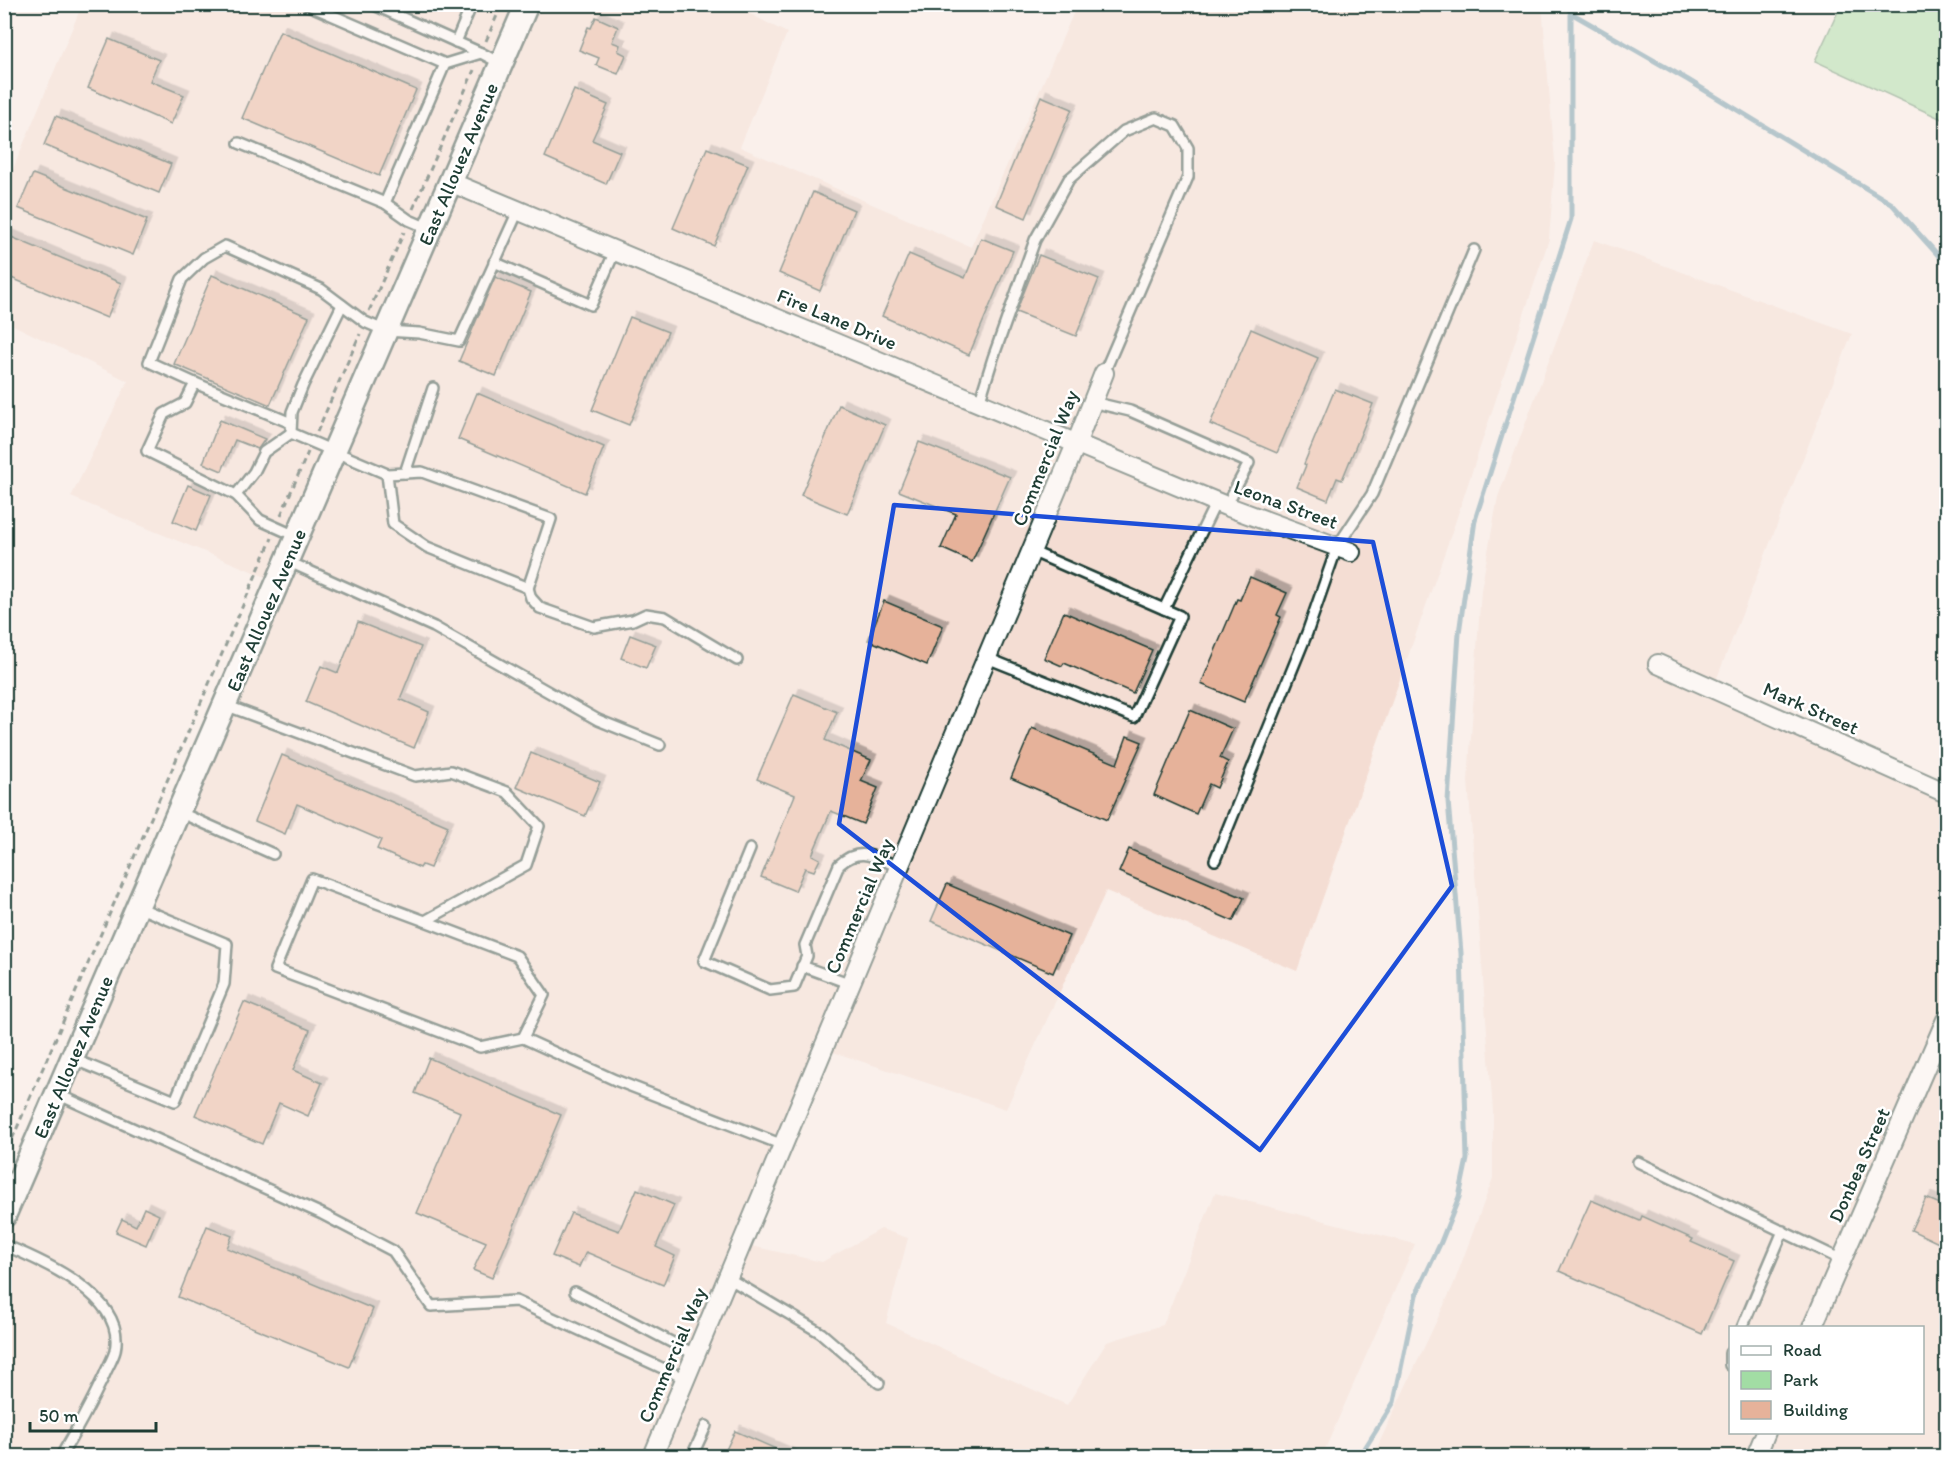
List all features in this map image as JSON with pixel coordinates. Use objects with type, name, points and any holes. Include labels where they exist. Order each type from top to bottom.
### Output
[{"type":"street","name":"East Allouez Avenue","points":[[4,1216],[527,4]]},
{"type":"street","name":"Fire Lane Drive","points":[[450,182],[1216,502]]},
{"type":"street","name":"Commercial Way","points":[[653,1456],[1104,373]]},
{"type":"street","name":"Leona Street","points":[[1216,502],[1344,550]]},
{"type":"street","name":"Mark Street","points":[[1658,664],[1947,793]]},
{"type":"street","name":"Donbea Street","points":[[1813,1326],[1947,1020]]},
{"type":"street","points":[[1756,1456],[1765,1434]]},
{"type":"lane","points":[[306,4],[446,64],[481,52]]},
{"type":"lane","points":[[372,4],[481,52],[501,64]]},
{"type":"lane","points":[[456,42],[472,4]]},
{"type":"lane","points":[[385,203],[446,64]]},
{"type":"lane","points":[[979,403],[1035,240],[1069,179],[1124,131],[1156,118],[1175,126],[1188,148],[1188,177],[1104,373]]},
{"type":"lane","points":[[239,143],[385,203],[409,220],[430,229]]},
{"type":"lane","points":[[518,211],[459,341],[419,333],[386,331],[365,322],[321,289],[225,246],[204,258],[182,279],[149,362],[291,428],[334,452],[387,474],[422,472],[551,519],[528,588],[531,598],[540,608],[594,627],[633,620],[645,614],[665,617],[737,660]]},
{"type":"lane","points":[[1215,860],[1307,633],[1372,494],[1474,250]]},
{"type":"lane","points":[[494,262],[591,305],[615,251]]},
{"type":"lane","points":[[236,495],[254,472],[264,452],[291,428],[292,412],[303,385],[342,304]]},
{"type":"lane","points":[[195,383],[185,403],[164,414],[147,451],[236,495],[260,520],[298,537]]},
{"type":"lane","points":[[405,473],[433,388]]},
{"type":"lane","points":[[1092,402],[1130,411],[1249,463],[1216,502],[1164,609]]},
{"type":"lane","points":[[387,474],[393,524],[427,547],[528,588]]},
{"type":"lane","points":[[987,658],[1134,717],[1180,616],[1031,551]]},
{"type":"lane","points":[[287,561],[434,627],[598,720],[660,745]]},
{"type":"lane","points":[[225,705],[415,776],[451,771],[507,792],[539,826],[526,865],[425,921]]},
{"type":"lane","points":[[179,812],[273,854]]},
{"type":"lane","points":[[750,849],[704,961],[770,990],[794,987],[807,956],[805,945],[839,865],[848,856],[859,853],[900,867]]},
{"type":"lane","points":[[524,1038],[544,995],[517,956],[312,879],[275,969],[480,1047],[524,1038],[615,1080],[783,1145]]},
{"type":"lane","points":[[72,1059],[175,1101],[224,984],[227,944],[138,907]]},
{"type":"lane","points":[[802,966],[851,984]]},
{"type":"lane","points":[[57,1094],[311,1209],[393,1251],[431,1306],[516,1301],[686,1379]]},
{"type":"lane","points":[[1638,1162],[1842,1260]]},
{"type":"lane","points":[[1743,1326],[1783,1232]]},
{"type":"lane","points":[[4,1245],[37,1258],[68,1275],[99,1300],[116,1329],[115,1351],[61,1456]]},
{"type":"lane","points":[[728,1278],[821,1333],[879,1383]]},
{"type":"lane","points":[[575,1292],[696,1355]]},
{"type":"lane","points":[[692,1456],[706,1426]]},
{"type":"path","points":[[4,1158],[502,4]]},
{"type":"highlighted area","points":[[894,505],[1373,542],[1452,886],[1260,1150],[839,824]]},
{"type":"shaded area","points":[[82,5],[733,5],[787,33],[740,147],[971,247],[1077,5],[1542,5],[1555,162],[1549,239],[1454,526],[1297,971],[1106,891],[1006,1109],[824,1049],[743,1244],[822,1262],[881,1229],[908,1238],[886,1323],[1067,1405],[1107,1342],[1163,1325],[1215,1193],[1415,1244],[1322,1456],[5,1456],[5,1216],[278,582],[71,497],[128,381],[5,321],[5,188]]},
{"type":"shaded area","points":[[1594,240],[1852,334],[1713,688],[1946,793],[1946,1456],[1373,1456],[1453,1286],[1493,1178],[1493,1111],[1468,781],[1481,590],[1498,497]]},
{"type":"green space","points":[[1841,5],[1946,5],[1946,121],[1815,61]]},
{"type":"building","points":[[596,17],[618,27],[612,42],[620,45],[618,51],[626,55],[618,74],[596,65],[599,58],[579,50],[588,27],[591,28]]},
{"type":"building","points":[[280,31],[416,90],[379,176],[242,118]]},
{"type":"building","points":[[109,39],[159,60],[150,81],[184,95],[171,124],[88,88]]},
{"type":"building","points":[[574,90],[608,105],[592,140],[620,152],[606,184],[545,157]]},
{"type":"building","points":[[1041,96],[1072,109],[1026,218],[996,205]]},
{"type":"building","points":[[56,116],[171,164],[159,193],[44,145]]},
{"type":"building","points":[[707,148],[748,165],[714,246],[673,228]]},
{"type":"building","points":[[33,174],[147,220],[133,255],[18,208]]},
{"type":"building","points":[[813,192],[854,210],[820,291],[779,273]]},
{"type":"building","points":[[4,234],[121,283],[107,318],[4,275]]},
{"type":"building","points":[[981,238],[1013,251],[969,355],[882,316],[909,254],[965,278]]},
{"type":"building","points":[[1039,255],[1099,279],[1076,336],[1016,312]]},
{"type":"building","points":[[212,275],[309,317],[270,405],[174,364]]},
{"type":"building","points":[[495,277],[531,292],[496,376],[459,361]]},
{"type":"building","points":[[630,317],[668,332],[629,425],[592,410]]},
{"type":"building","points":[[1251,329],[1318,358],[1277,453],[1210,424]]},
{"type":"building","points":[[1335,389],[1373,404],[1342,480],[1337,478],[1328,500],[1297,487]]},
{"type":"building","points":[[477,393],[604,447],[585,493],[458,439]]},
{"type":"building","points":[[839,405],[885,425],[847,514],[801,495]]},
{"type":"building","points":[[220,420],[265,439],[258,449],[235,440],[222,471],[203,463]]},
{"type":"building","points":[[919,442],[1010,477],[972,562],[941,548],[956,514],[899,491]]},
{"type":"building","points":[[188,485],[211,495],[196,531],[173,521]]},
{"type":"building","points":[[1250,577],[1287,593],[1277,615],[1281,617],[1244,702],[1201,684],[1237,599],[1240,600]]},
{"type":"building","points":[[884,601],[943,626],[927,665],[868,640]]},
{"type":"building","points":[[1064,612],[1152,650],[1133,693],[1064,663],[1062,666],[1044,658]]},
{"type":"building","points":[[358,622],[421,647],[400,699],[429,712],[414,748],[306,702],[321,666],[338,673]]},
{"type":"building","points":[[630,635],[656,645],[646,668],[621,658]]},
{"type":"building","points":[[794,694],[837,712],[825,740],[871,760],[861,781],[878,788],[863,824],[831,811],[812,855],[820,859],[814,871],[805,868],[795,891],[761,877],[795,795],[757,779]]},
{"type":"building","points":[[1190,710],[1233,729],[1220,758],[1228,762],[1217,788],[1209,784],[1196,814],[1154,795]]},
{"type":"building","points":[[1032,728],[1117,764],[1127,736],[1142,742],[1107,820],[1011,778]]},
{"type":"building","points":[[531,753],[600,782],[585,816],[516,787]]},
{"type":"building","points":[[282,755],[448,826],[430,868],[422,865],[420,868],[377,849],[381,840],[297,804],[285,834],[255,821]]},
{"type":"building","points":[[1129,849],[1244,898],[1233,921],[1119,872]]},
{"type":"building","points":[[947,884],[1069,936],[1053,973],[931,921]]},
{"type":"building","points":[[244,1002],[310,1030],[293,1070],[322,1083],[308,1116],[279,1103],[262,1144],[195,1115]]},
{"type":"building","points":[[429,1058],[561,1115],[492,1278],[473,1270],[486,1242],[417,1213],[460,1112],[415,1093]]},
{"type":"building","points":[[637,1189],[674,1205],[656,1247],[675,1256],[663,1285],[586,1252],[579,1267],[552,1256],[571,1213],[619,1231]]},
{"type":"building","points":[[1926,1198],[1947,1207],[1947,1247],[1911,1230]]},
{"type":"building","points":[[1591,1200],[1640,1221],[1642,1216],[1693,1239],[1691,1242],[1734,1261],[1702,1334],[1559,1271]]},
{"type":"building","points":[[144,1208],[159,1215],[146,1245],[116,1232],[122,1219],[136,1226]]},
{"type":"building","points":[[207,1226],[232,1236],[227,1248],[373,1309],[349,1367],[178,1297]]},
{"type":"building","points":[[735,1431],[792,1456],[723,1456]]},
{"type":"waterway","points":[[1360,1456],[1394,1402],[1416,1295],[1459,1197],[1467,1159],[1461,953],[1448,801],[1459,633],[1475,520],[1571,219],[1571,13],[1566,4]]},
{"type":"waterway","points":[[1571,13],[1688,80],[1892,204],[1946,264]]}]
